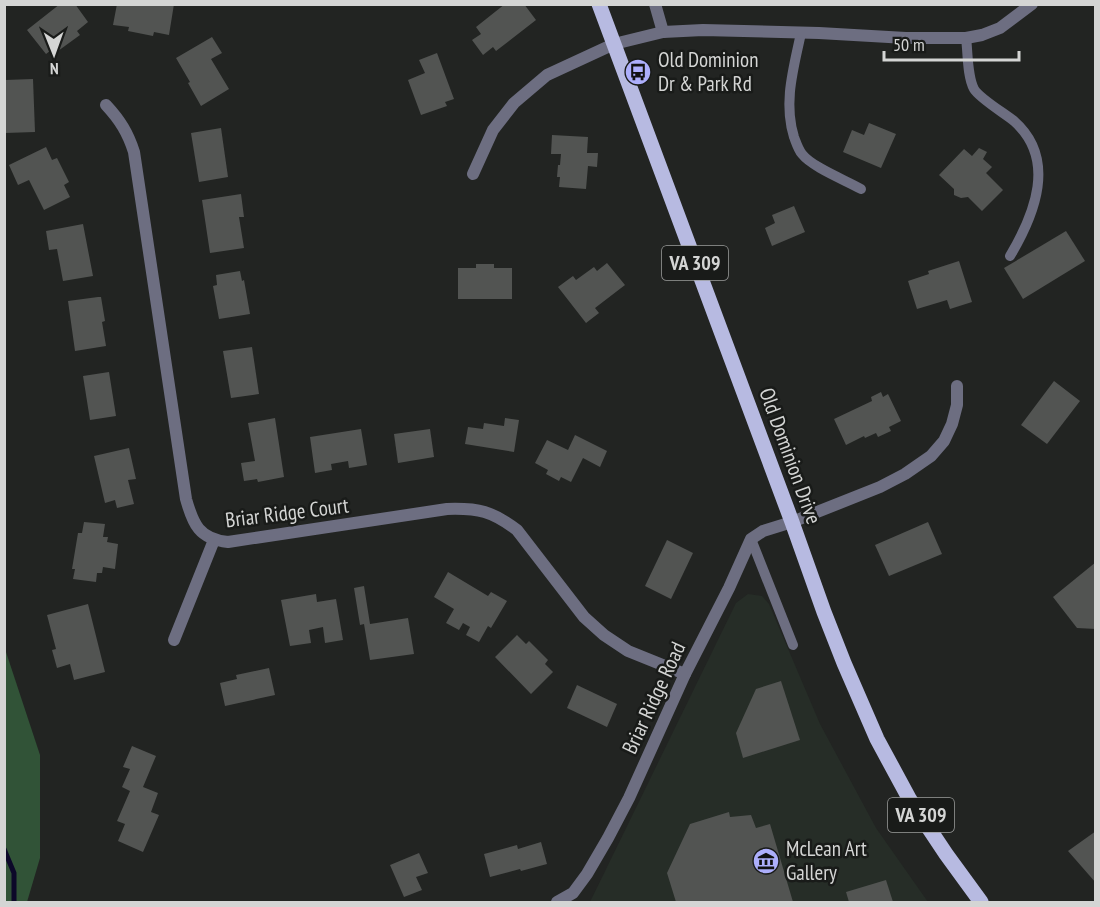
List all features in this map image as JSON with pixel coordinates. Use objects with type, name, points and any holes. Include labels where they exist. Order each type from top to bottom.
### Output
[{"type":"main road","name":"Old Dominion Drive","points":[[599,4],[830,629],[877,739],[910,800],[981,903]]},
{"type":"street","points":[[655,4],[663,32]]},
{"type":"street","points":[[473,174],[493,130],[514,103],[547,75],[614,45],[663,32],[703,30],[906,38],[966,38],[1000,28],[1032,4]]},
{"type":"street","name":"Briar Ridge Court","points":[[106,105],[123,126],[134,152],[186,499],[191,519],[200,531],[213,540],[228,542],[447,509],[470,508],[487,512],[503,519],[517,530],[584,617],[604,635],[628,651],[685,674]]},
{"type":"street","points":[[751,539],[764,531],[880,487],[932,456],[944,441],[952,424],[957,405],[957,386]]},
{"type":"street","name":"Briar Ridge Road","points":[[557,903],[571,898],[629,798],[685,674],[751,539]]},
{"type":"street","points":[[174,640],[213,540]]},
{"type":"lane","points":[[801,33],[789,93],[789,122],[797,145],[802,155],[817,166],[861,189]]},
{"type":"lane","points":[[966,38],[974,90],[1026,132],[1034,148],[1039,167],[1030,218],[1010,256]]},
{"type":"lane","points":[[751,539],[793,645]]},
{"type":"shaded area","points":[[748,594],[762,596],[769,604],[820,724],[876,828],[928,902],[590,902],[736,603]]},
{"type":"green space","points":[[4,646],[40,755],[40,858],[27,902],[5,902]]},
{"type":"building","points":[[60,4],[75,4],[88,22],[77,31],[80,35],[58,51],[55,47],[46,54],[27,30]]},
{"type":"building","points":[[117,4],[174,4],[169,35],[154,32],[153,36],[128,31],[129,27],[113,25]]},
{"type":"building","points":[[505,4],[524,4],[536,20],[496,51],[493,47],[483,55],[472,40],[481,34],[476,27]]},
{"type":"building","points":[[212,37],[222,53],[211,59],[229,89],[201,106],[176,58]]},
{"type":"building","points":[[437,53],[454,99],[445,102],[447,106],[421,115],[408,80],[425,73],[419,60]]},
{"type":"building","points":[[33,79],[35,132],[5,133],[5,80]]},
{"type":"building","points":[[869,123],[896,134],[881,168],[843,152],[852,130],[864,135]]},
{"type":"building","points":[[221,128],[228,177],[199,182],[191,133]]},
{"type":"building","points":[[552,135],[588,137],[587,153],[598,153],[597,167],[588,166],[586,189],[559,187],[560,177],[557,177],[561,154],[551,154]]},
{"type":"building","points":[[46,147],[52,160],[57,158],[69,182],[64,185],[70,197],[44,210],[29,180],[18,185],[9,165]]},
{"type":"building","points":[[979,148],[987,152],[983,159],[992,167],[986,173],[1003,190],[982,211],[968,197],[961,198],[954,195],[954,189],[939,175],[964,149],[972,156]]},
{"type":"building","points":[[241,194],[244,217],[239,217],[244,248],[210,253],[202,200]]},
{"type":"building","points":[[794,206],[805,232],[772,246],[765,228],[775,223],[772,215]]},
{"type":"building","points":[[83,224],[93,276],[63,281],[57,249],[49,250],[46,231]]},
{"type":"building","points":[[1066,231],[1085,261],[1023,299],[1004,268]]},
{"type":"building","points":[[959,261],[972,302],[950,309],[947,300],[917,309],[908,281],[929,274],[928,271]]},
{"type":"building","points":[[607,263],[625,285],[595,308],[599,313],[586,323],[558,287],[573,276],[576,280],[594,267],[597,271]]},
{"type":"building","points":[[476,264],[494,264],[494,268],[512,268],[512,299],[458,299],[458,268],[476,268]]},
{"type":"building","points":[[240,271],[242,281],[244,280],[250,314],[219,319],[213,286],[217,285],[216,275]]},
{"type":"building","points":[[101,297],[106,346],[75,351],[68,301]]},
{"type":"building","points":[[252,347],[259,394],[231,398],[223,351]]},
{"type":"building","points":[[109,372],[116,416],[90,420],[83,376]]},
{"type":"building","points":[[1054,381],[1080,401],[1047,444],[1021,425]]},
{"type":"building","points":[[881,392],[883,397],[888,394],[901,421],[889,427],[891,431],[878,437],[876,433],[865,438],[864,436],[846,445],[834,419],[872,401],[871,397]]},
{"type":"building","points":[[275,418],[284,477],[258,482],[257,479],[244,481],[241,463],[255,461],[248,423]]},
{"type":"building","points":[[505,418],[519,420],[514,452],[465,444],[468,427],[483,429],[484,423],[504,426]]},
{"type":"building","points":[[361,429],[367,465],[349,468],[348,461],[331,464],[332,470],[315,473],[310,437]]},
{"type":"building","points":[[430,429],[434,457],[398,463],[394,434]]},
{"type":"building","points":[[575,435],[607,451],[600,467],[583,458],[571,482],[561,477],[559,481],[546,474],[548,470],[535,463],[547,440],[568,450]]},
{"type":"building","points":[[129,448],[136,479],[128,480],[134,504],[117,508],[115,500],[105,503],[94,456]]},
{"type":"building","points":[[84,522],[105,524],[103,537],[108,537],[107,542],[118,544],[115,569],[103,567],[102,573],[97,573],[96,582],[73,579],[75,569],[72,569],[78,533],[82,533]]},
{"type":"building","points":[[928,522],[942,554],[889,576],[875,545]]},
{"type":"building","points":[[667,540],[693,553],[671,599],[645,586]]},
{"type":"building","points":[[1096,562],[1096,629],[1077,628],[1053,597]]},
{"type":"building","points":[[448,572],[488,596],[491,592],[507,601],[491,628],[488,626],[479,642],[466,635],[470,627],[463,623],[459,630],[446,623],[454,609],[434,597]]},
{"type":"building","points":[[364,586],[370,624],[408,618],[414,654],[370,660],[364,624],[360,625],[354,588]]},
{"type":"building","points":[[316,594],[317,602],[336,599],[343,640],[325,643],[323,627],[309,630],[311,643],[290,646],[281,600]]},
{"type":"building","points":[[88,604],[105,672],[74,680],[70,664],[57,668],[52,650],[56,649],[47,615]]},
{"type":"building","points":[[517,635],[526,644],[529,641],[548,660],[545,664],[553,672],[531,694],[495,657]]},
{"type":"building","points":[[269,668],[275,695],[225,706],[220,683],[237,679],[236,675]]},
{"type":"building","points":[[781,681],[800,740],[743,758],[736,733],[756,689]]},
{"type":"building","points":[[577,685],[617,704],[607,727],[567,708]]},
{"type":"building","points":[[132,746],[156,756],[143,787],[158,793],[151,812],[159,815],[143,852],[118,841],[125,824],[117,821],[130,791],[122,787],[130,769],[123,767]]},
{"type":"building","points":[[729,812],[730,817],[751,815],[756,828],[770,824],[793,902],[676,902],[667,873],[690,824]]},
{"type":"building","points":[[1096,831],[1096,883],[1068,851]]},
{"type":"building","points":[[541,842],[547,864],[490,877],[484,854],[517,845],[518,849]]},
{"type":"building","points":[[419,853],[428,873],[416,877],[422,890],[404,897],[390,865]]},
{"type":"building","points":[[886,880],[893,902],[849,902],[846,892]]},
{"type":"waterway","points":[[4,849],[14,873],[14,902]]},
{"type":"place","name":"Old Dominion Dr & Park Rd","points":[[638,72]]},
{"type":"place","name":"McLean Art Gallery","points":[[766,861]]}]
